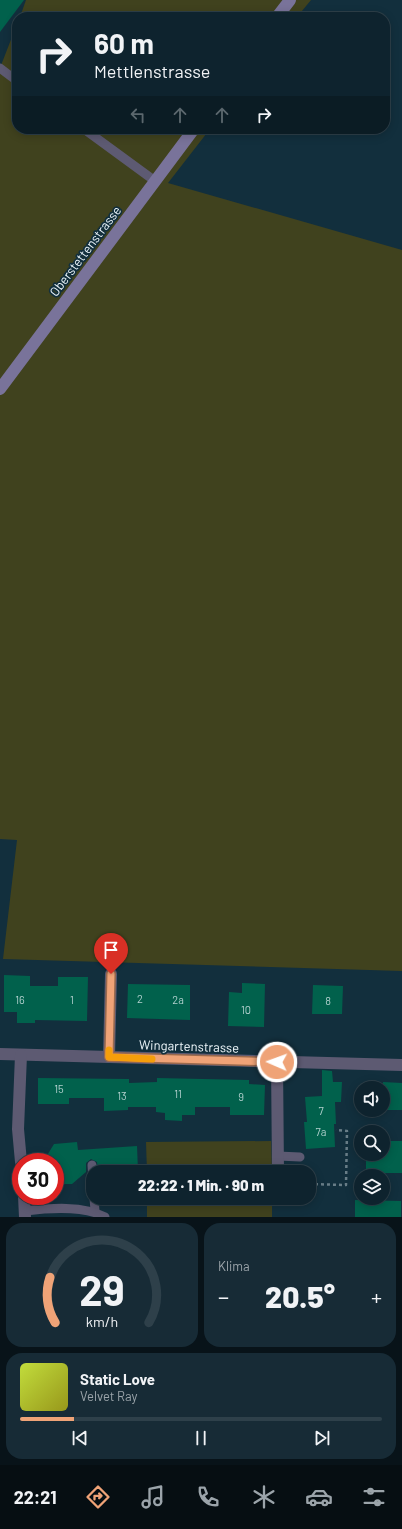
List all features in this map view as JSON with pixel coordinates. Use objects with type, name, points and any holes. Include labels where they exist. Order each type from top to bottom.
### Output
[{"type":"street","points":[[281,12],[290,0]]},
{"type":"street","name":"Oberstettenstrasse","points":[[0,389],[190,134]]},
{"type":"street","points":[[109,1057],[111,974]]},
{"type":"street","name":"Wingartenstrasse","points":[[0,1054],[402,1066]]},
{"type":"street","points":[[20,1153],[18,1129],[21,1055]]},
{"type":"street","points":[[277,1062],[278,1165]]},
{"type":"lane","points":[[0,68],[12,76]]},
{"type":"lane","points":[[91,134],[155,181]]},
{"type":"lane","points":[[278,1156],[300,1157]]},
{"type":"lane","points":[[94,1205],[95,1212]]},
{"type":"lane","points":[[25,1214],[47,1208],[95,1212],[105,1217]]},
{"type":"path","points":[[316,1184],[346,1185],[347,1131],[336,1130]]},
{"type":"green space","points":[[26,0],[311,0],[301,12],[22,12]]},
{"type":"green space","points":[[12,37],[12,134],[206,134],[168,183],[402,250],[402,971],[3,959],[17,840],[0,839],[0,68]]},
{"type":"green space","points":[[271,1141],[272,1165],[147,1165],[146,1142]]},
{"type":"green space","points":[[147,1205],[272,1205],[272,1217],[147,1217]]},
{"type":"building","points":[[0,0],[24,0],[15,12],[12,12],[12,16],[0,32]]},
{"type":"building","points":[[4,975],[30,976],[30,986],[58,986],[58,977],[88,977],[87,1021],[35,1020],[35,1023],[17,1023],[17,1012],[4,1012]]},
{"type":"building","points":[[242,983],[265,984],[264,1027],[228,1026],[229,992],[242,993]]},
{"type":"building","points":[[128,984],[190,985],[190,1020],[127,1018]]},
{"type":"building","points":[[313,985],[343,986],[342,1014],[312,1014]]},
{"type":"building","points":[[322,1070],[332,1071],[333,1082],[342,1082],[341,1102],[335,1102],[335,1147],[306,1149],[304,1122],[307,1122],[305,1097],[322,1096]]},
{"type":"building","points":[[38,1078],[129,1079],[129,1083],[157,1082],[157,1078],[249,1080],[249,1084],[265,1085],[264,1115],[230,1115],[230,1107],[195,1107],[195,1115],[182,1115],[182,1121],[165,1120],[165,1113],[156,1112],[156,1107],[128,1107],[128,1110],[104,1111],[104,1098],[69,1098],[69,1104],[38,1104]]},
{"type":"building","points":[[390,1082],[402,1083],[402,1110],[390,1110]]},
{"type":"building","points":[[390,1141],[402,1141],[402,1173],[390,1173],[390,1169],[366,1169],[366,1161],[390,1161]]},
{"type":"building","points":[[77,1142],[78,1150],[137,1146],[138,1165],[97,1165],[97,1162],[91,1159],[86,1163],[86,1172],[72,1184],[64,1184],[64,1153],[48,1153],[54,1144]]},
{"type":"building","points":[[390,1201],[401,1201],[401,1217],[355,1217],[355,1205],[390,1205]]},
{"type":"slow traffic","points":[[109,1050],[109,1057],[152,1059]]},
{"type":"route","points":[[111,974],[109,1057],[277,1062]]}]
